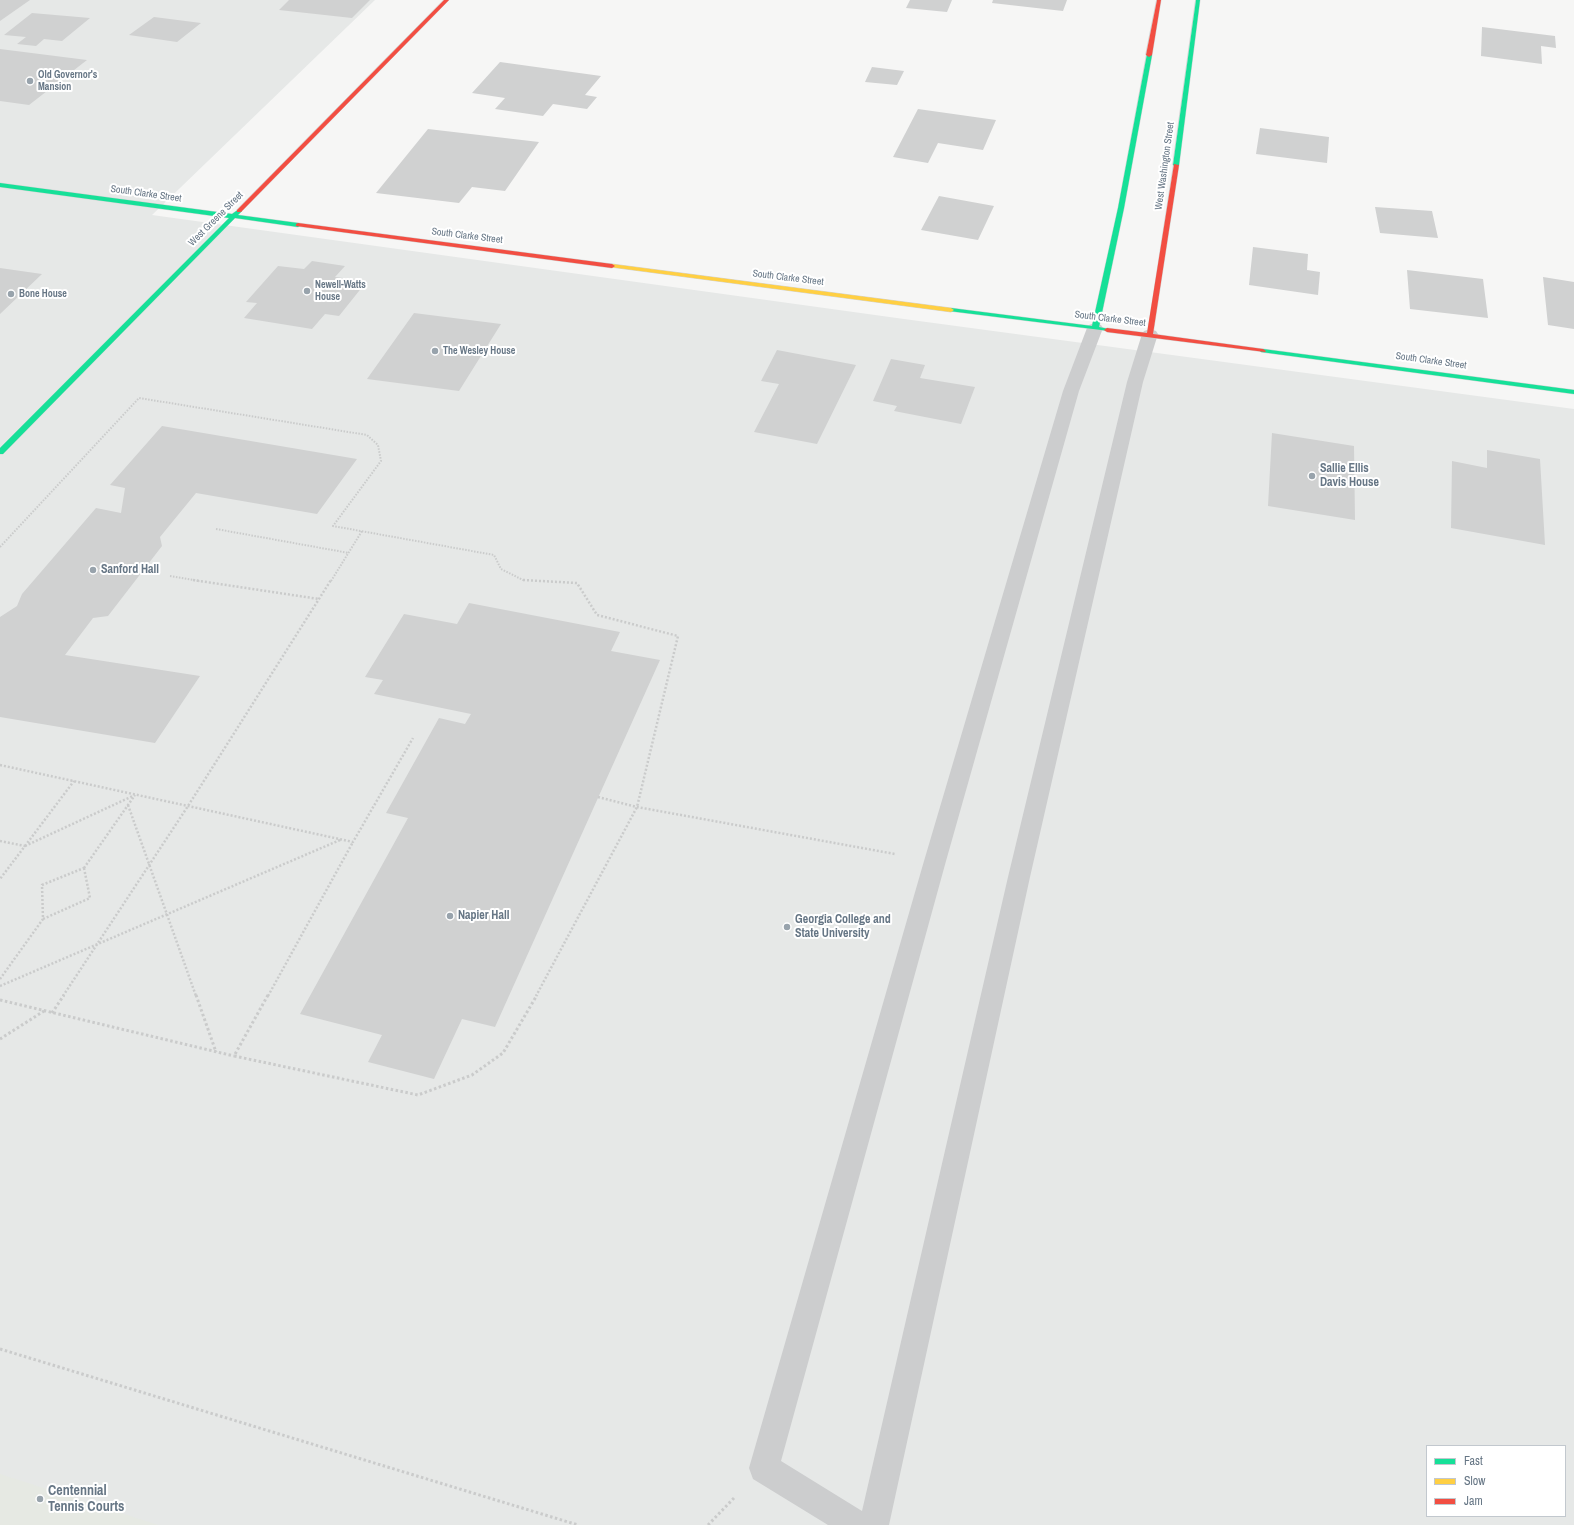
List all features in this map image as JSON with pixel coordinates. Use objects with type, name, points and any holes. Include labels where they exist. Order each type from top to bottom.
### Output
[{"type":"street","name":"West Greene Street","points":[[0,452],[447,0]]},
{"type":"street","points":[[1095,328],[1121,208],[1159,0]]},
{"type":"street","name":"West Washington Street","points":[[1150,334],[1170,209],[1198,0]]},
{"type":"street","name":"South Clarke Street","points":[[0,185],[234,217],[1150,334],[1574,392]]},
{"type":"lane","points":[[856,1525],[764,1468],[935,861],[1071,391],[1095,328]]},
{"type":"lane","points":[[874,1525],[1020,877],[1135,382],[1150,334]]},
{"type":"path","points":[[0,547],[139,398],[367,436],[378,445],[381,461],[333,526],[494,555],[501,569],[526,581],[577,582],[597,615],[678,636],[637,807],[503,1053],[472,1075],[418,1095],[216,1052],[0,1000]]},
{"type":"path","points":[[216,529],[348,553]]},
{"type":"path","points":[[52,1013],[188,806],[362,531]]},
{"type":"path","points":[[170,576],[320,598]]},
{"type":"path","points":[[234,1056],[352,842],[413,738]]},
{"type":"path","points":[[0,765],[352,842]]},
{"type":"path","points":[[0,879],[74,781]]},
{"type":"path","points":[[43,919],[42,885],[84,868],[135,795]]},
{"type":"path","points":[[0,841],[25,846],[135,795]]},
{"type":"path","points":[[598,798],[637,807],[935,861]]},
{"type":"path","points":[[128,805],[216,1052]]},
{"type":"path","points":[[0,986],[341,840]]},
{"type":"path","points":[[0,979],[43,919],[90,898],[84,868]]},
{"type":"path","points":[[0,1039],[44,1011]]},
{"type":"path","points":[[0,1349],[578,1525]]},
{"type":"shaded area","name":"Georgia College and State University","points":[[0,0],[375,0],[152,215],[904,319],[1574,409],[1574,1525],[0,1525]]},
{"type":"shaded area","name":"Centennial Tennis Courts","points":[[0,1474],[158,1525],[0,1525]]},
{"type":"building","points":[[0,0],[30,0],[0,21]]},
{"type":"building","points":[[289,0],[370,0],[352,18],[279,10]]},
{"type":"building","points":[[910,0],[952,0],[947,12],[906,8]]},
{"type":"building","points":[[993,0],[1067,0],[1063,11],[992,3]]},
{"type":"building","points":[[32,13],[90,18],[62,41],[44,39],[36,46],[17,44],[26,37],[4,35]]},
{"type":"building","points":[[154,17],[201,23],[177,42],[129,35]]},
{"type":"building","points":[[1482,27],[1555,36],[1556,48],[1541,46],[1542,64],[1481,56]]},
{"type":"building","name":"Old Governor's Mansion","points":[[0,49],[87,60],[29,105],[0,101]]},
{"type":"building","points":[[500,62],[601,76],[585,95],[597,97],[587,109],[553,104],[543,116],[495,109],[505,98],[472,93]]},
{"type":"building","points":[[872,67],[904,71],[897,85],[865,82]]},
{"type":"building","points":[[918,109],[996,120],[983,150],[938,143],[928,163],[893,157]]},
{"type":"building","points":[[1260,128],[1329,137],[1327,163],[1256,154]]},
{"type":"building","points":[[428,129],[539,142],[505,191],[472,187],[459,203],[376,193]]},
{"type":"building","points":[[939,196],[994,206],[978,240],[921,230]]},
{"type":"building","points":[[1375,207],[1432,211],[1438,238],[1380,233]]},
{"type":"building","points":[[1253,247],[1308,254],[1307,270],[1320,272],[1318,295],[1249,285]]},
{"type":"building","name":"Newell-Watts House","points":[[312,261],[345,266],[335,277],[367,281],[339,316],[325,314],[312,329],[244,318],[257,303],[246,302],[278,266],[304,269]]},
{"type":"building","name":"Bone House","points":[[0,268],[42,274],[0,314]]},
{"type":"building","points":[[1407,270],[1483,279],[1488,318],[1410,309]]},
{"type":"building","points":[[1543,277],[1574,282],[1574,329],[1548,325]]},
{"type":"building","name":"The Wesley House","points":[[414,313],[501,324],[459,391],[367,379]]},
{"type":"building","points":[[777,350],[856,365],[817,444],[754,432],[779,384],[761,381]]},
{"type":"building","points":[[891,359],[925,365],[920,378],[975,387],[961,424],[894,411],[897,406],[873,401]]},
{"type":"building","name":"Sanford Hall","points":[[162,426],[357,459],[317,514],[196,493],[160,537],[162,546],[108,616],[93,618],[65,655],[200,676],[155,743],[0,717],[0,617],[17,606],[22,594],[96,508],[121,513],[125,488],[110,485]]},
{"type":"building","name":"Sallie Ellis Davis House","points":[[1272,433],[1354,446],[1355,520],[1268,506]]},
{"type":"building","points":[[1487,450],[1540,459],[1545,545],[1451,528],[1452,461],[1487,468]]},
{"type":"building","name":"Napier Hall","points":[[469,603],[620,632],[611,651],[660,660],[495,1027],[462,1019],[434,1079],[368,1062],[382,1035],[300,1014],[408,818],[386,813],[439,718],[465,724],[471,714],[374,694],[383,680],[365,677],[404,614],[457,624]]},
{"type":"traffic: fast","points":[[1176,165],[1198,0]]},
{"type":"traffic: fast","points":[[1095,328],[1121,208],[1149,55]]},
{"type":"traffic: fast","points":[[0,185],[298,225]]},
{"type":"traffic: fast","points":[[0,452],[239,211]]},
{"type":"traffic: fast","points":[[951,310],[1107,330]]},
{"type":"traffic: fast","points":[[1263,351],[1574,392]]},
{"type":"traffic: slow","points":[[612,266],[951,310]]},
{"type":"traffic: jam","points":[[239,211],[447,0]]},
{"type":"traffic: jam","points":[[1149,55],[1159,0]]},
{"type":"traffic: jam","points":[[1150,334],[1176,165]]},
{"type":"traffic: jam","points":[[298,225],[612,266]]},
{"type":"traffic: jam","points":[[1107,330],[1263,351]]},
{"type":"place","name":"Old Governor's Mansion","points":[[30,81]]},
{"type":"place","name":"Newell-Watts House","points":[[307,291]]},
{"type":"place","name":"Bone House","points":[[11,294]]},
{"type":"place","name":"The Wesley House","points":[[435,351]]},
{"type":"place","name":"Sallie Ellis Davis House","points":[[1312,476]]},
{"type":"place","name":"Sanford Hall","points":[[93,570]]},
{"type":"place","name":"Napier Hall","points":[[450,916]]},
{"type":"place","name":"Georgia College and State University","points":[[787,927]]},
{"type":"place","name":"Centennial Tennis Courts","points":[[40,1499]]}]
